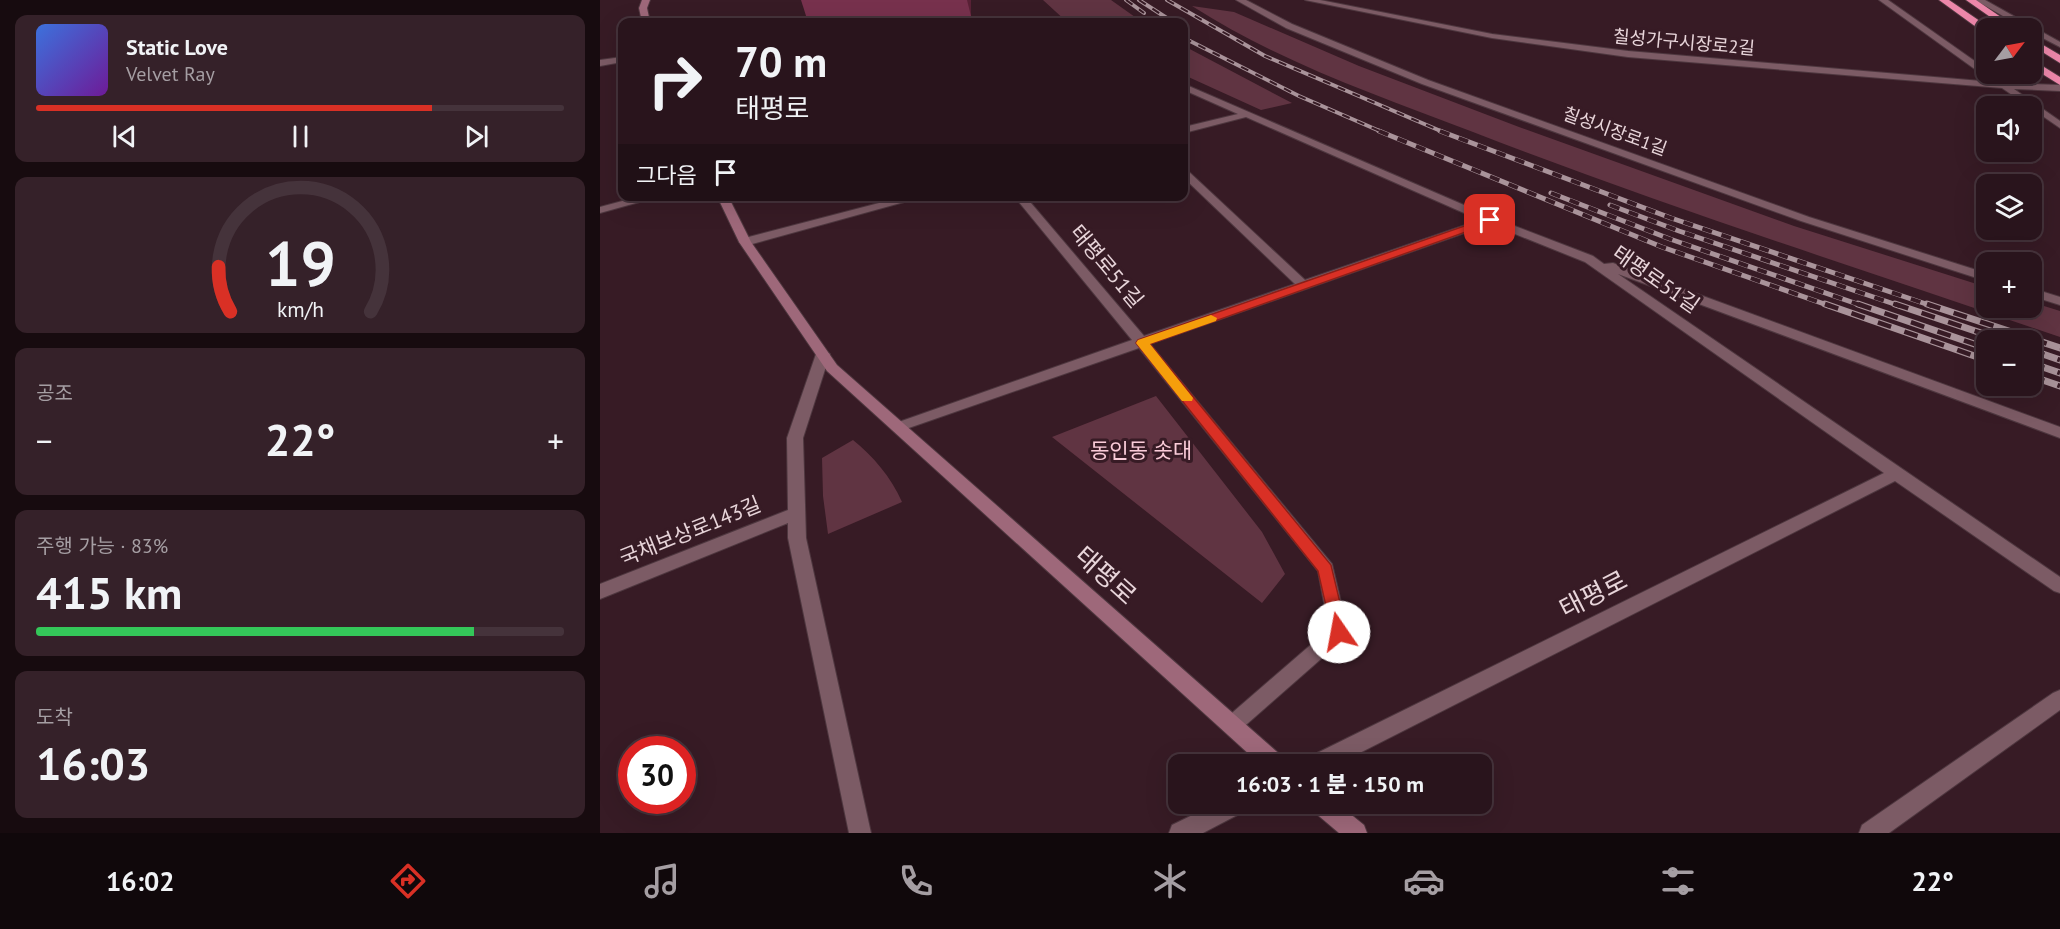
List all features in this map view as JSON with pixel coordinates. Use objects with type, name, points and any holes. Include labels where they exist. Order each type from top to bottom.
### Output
[{"type":"highway","points":[[1943,0],[1976,23]]},
{"type":"highway","points":[[1970,0],[1997,18]]},
{"type":"highway","points":[[2042,48],[2060,60]]},
{"type":"highway","points":[[2042,70],[2060,82]]},
{"type":"main road","points":[[645,18],[643,8],[646,0]]},
{"type":"main road","name":"태평로","points":[[724,201],[745,242],[832,368],[1264,754]]},
{"type":"main road","points":[[1333,814],[1356,833]]},
{"type":"street","name":"칠성시장로1길","points":[[1240,0],[1289,26],[1425,82],[1805,219],[1976,274]]},
{"type":"street","name":"칠성가구시장로2길","points":[[1309,0],[1491,36],[1628,54],[2005,86],[2060,88]]},
{"type":"street","points":[[1883,0],[1976,65]]},
{"type":"street","points":[[1979,0],[2060,45]]},
{"type":"street","points":[[600,63],[618,61]]},
{"type":"street","points":[[2002,84],[2060,125]]},
{"type":"street","name":"태평로51길","points":[[1188,89],[1490,220],[1589,259],[2060,586]]},
{"type":"street","points":[[1188,129],[1244,115]]},
{"type":"street","points":[[1188,177],[1304,286]]},
{"type":"street","points":[[600,210],[636,201]]},
{"type":"street","points":[[745,242],[902,201]]},
{"type":"street","name":"태평로51길","points":[[1023,201],[1326,569],[1339,632],[1232,725]]},
{"type":"street","points":[[898,427],[1490,220]]},
{"type":"street","points":[[1589,259],[2060,433]]},
{"type":"street","points":[[2042,295],[2060,301]]},
{"type":"street","points":[[823,354],[795,438],[797,538],[860,833]]},
{"type":"street","name":"태평로","points":[[1337,754],[1896,474]]},
{"type":"street","name":"국채보상로143길","points":[[600,592],[796,513]]},
{"type":"street","points":[[1870,833],[2060,699]]},
{"type":"street","points":[[1180,833],[1217,814]]},
{"type":"green space","points":[[1043,0],[1111,0],[1136,18],[1063,18]]},
{"type":"green space","points":[[1192,6],[1234,12],[1359,66],[1519,127],[1794,226],[1976,284],[1976,308],[1546,160],[1329,76],[1225,26]]},
{"type":"green space","points":[[1188,48],[1292,103],[1261,110],[1188,77]]},
{"type":"green space","points":[[2042,305],[2060,311],[2060,337],[2004,318],[2042,318]]},
{"type":"green space","name":"동인동 솟대","points":[[1156,396],[1262,532],[1285,574],[1262,603],[1052,437]]},
{"type":"green space","points":[[853,440],[881,468],[893,484],[902,502],[828,534],[823,496],[822,458]]},
{"type":"railway","points":[[1126,0],[1144,13]]},
{"type":"railway","points":[[1139,0],[1167,18]]},
{"type":"railway","points":[[1167,0],[1265,56],[1443,132]]},
{"type":"railway","points":[[1188,40],[1299,96],[1382,132]]},
{"type":"railway","points":[[1379,131],[1662,247],[1830,306]]},
{"type":"railway","points":[[1440,131],[1671,218],[1932,306]]},
{"type":"railway","points":[[1551,193],[1670,239],[1863,306]]},
{"type":"railway","points":[[1610,205],[1679,231],[1900,306]]},
{"type":"railway","points":[[1825,304],[1976,357]]},
{"type":"railway","points":[[1858,304],[1976,345]]},
{"type":"railway","points":[[1895,304],[1976,331]]},
{"type":"railway","points":[[1927,304],[2060,348]]},
{"type":"railway","points":[[2042,354],[2060,360]]},
{"type":"railway","points":[[2042,367],[2060,373]]},
{"type":"railway","points":[[2042,380],[2060,386]]},
{"type":"slow traffic","points":[[1187,398],[1142,343],[1211,318]]},
{"type":"route","points":[[1339,632],[1326,569],[1142,343],[1490,220]]}]
